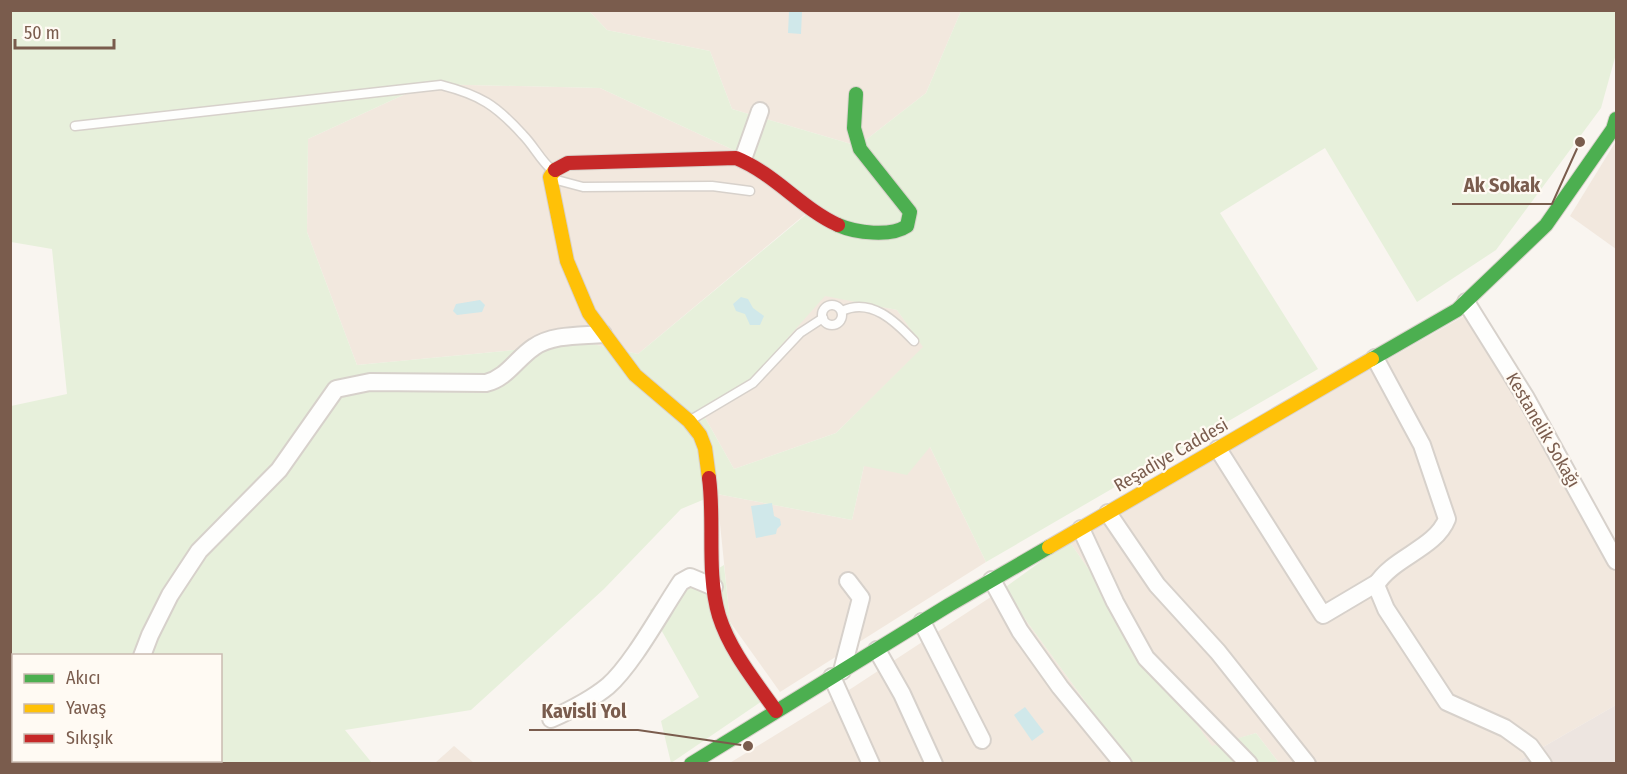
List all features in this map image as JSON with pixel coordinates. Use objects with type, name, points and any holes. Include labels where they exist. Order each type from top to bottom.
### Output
[{"type":"street","points":[[776,711],[731,645],[718,615],[714,587],[712,500],[705,448],[700,435],[689,421],[635,375],[603,334],[581,298],[570,271],[552,174],[568,163],[726,156],[743,159],[780,182],[821,217],[847,229],[889,233],[903,230],[909,221],[910,212],[860,149],[854,128],[855,94]]},
{"type":"street","points":[[743,159],[760,111]]},
{"type":"street","name":"Reşadiye Caddesi","points":[[691,764],[710,759],[776,711],[922,622],[1375,358],[1466,302],[1546,225],[1615,126]]},
{"type":"street","name":"Kestanelik Sokağı","points":[[1466,302],[1526,398],[1617,561]]},
{"type":"street","points":[[143,654],[170,595],[199,551],[279,470],[336,389],[370,382],[495,381],[525,353],[546,341],[603,334]]},
{"type":"street","points":[[1218,449],[1323,615],[1377,583],[1388,571],[1443,531],[1447,519],[1422,445],[1375,358]]},
{"type":"street","points":[[1108,513],[1157,585],[1218,652],[1307,764]]},
{"type":"street","points":[[1081,529],[1115,602],[1146,658],[1249,764]]},
{"type":"street","points":[[552,720],[580,705],[609,685],[640,645],[681,582],[690,577],[714,587]]},
{"type":"street","points":[[992,580],[1020,631],[1053,677],[1123,764]]},
{"type":"street","points":[[848,581],[861,598],[837,674],[871,764]]},
{"type":"street","points":[[1377,583],[1386,609],[1447,702],[1505,728],[1530,746],[1543,764]]},
{"type":"street","points":[[922,622],[982,740]]},
{"type":"street","points":[[877,650],[902,694],[934,764]]},
{"type":"lane","points":[[75,126],[441,85],[476,94],[495,108],[525,136],[552,174],[566,184],[583,187],[712,186],[750,191]]},
{"type":"lane","points":[[829,305],[836,305],[842,311],[842,319],[836,324],[828,324],[823,318],[823,310],[829,305]]},
{"type":"lane","points":[[842,311],[855,308],[876,310],[895,321],[914,341]]},
{"type":"lane","points":[[689,421],[753,383],[800,333],[823,318]]},
{"type":"shaded area","points":[[589,11],[961,11],[926,93],[858,146],[732,109],[710,51],[607,30]]},
{"type":"shaded area","points":[[427,84],[600,88],[742,154],[815,206],[638,354],[588,343],[357,365],[307,232],[308,139]]},
{"type":"shaded area","points":[[1616,141],[1616,249],[1570,216]]},
{"type":"shaded area","points":[[824,295],[897,310],[924,347],[836,433],[734,469],[703,414],[752,378]]},
{"type":"shaded area","points":[[1480,307],[1616,542],[1616,705],[1519,761],[1520,763],[1279,763],[1256,733],[1212,747],[1069,541]]},
{"type":"shaded area","points":[[930,447],[986,562],[780,692],[730,622],[717,494],[852,520],[864,466]]},
{"type":"shaded area","points":[[1003,589],[1112,738],[1120,764],[728,764],[852,688]]},
{"type":"shaded area","points":[[1616,705],[1616,763],[1520,764],[1519,761]]},
{"type":"shaded area","points":[[454,746],[474,763],[435,763]]},
{"type":"green space","points":[[10,11],[589,11],[607,30],[710,51],[732,109],[858,146],[926,93],[961,11],[1616,11],[1616,54],[1601,108],[1496,250],[1417,302],[1325,148],[1220,213],[1318,369],[986,562],[930,447],[907,475],[864,466],[852,520],[717,494],[681,509],[604,589],[471,710],[345,730],[372,763],[11,764],[11,406],[67,394],[52,249],[11,242]],"holes":[[[427,84],[600,88],[742,154],[815,207],[638,354],[588,343],[357,365],[307,232],[308,139]],[[825,296],[897,310],[923,347],[836,433],[734,469],[703,414],[752,378]]]},
{"type":"green space","points":[[1069,541],[1212,746],[1256,733],[1279,763],[1120,763],[1112,738],[1003,589]]},
{"type":"green space","points":[[724,565],[730,622],[765,699],[671,763],[661,721],[699,697],[650,610]]},
{"type":"water","points":[[789,11],[802,11],[801,34],[788,33]]},
{"type":"water","points":[[741,297],[748,299],[753,308],[764,316],[760,325],[750,325],[745,314],[736,311],[733,304]]},
{"type":"water","points":[[480,300],[485,305],[482,312],[457,315],[453,311],[456,304]]},
{"type":"water","points":[[772,503],[774,516],[780,519],[781,525],[776,534],[756,538],[751,506]]},
{"type":"water","points":[[1025,707],[1044,732],[1032,741],[1014,715]]},
{"type":"traffic: fast","points":[[838,225],[864,232],[892,232],[907,226],[910,212],[860,149],[854,128],[856,94]]},
{"type":"traffic: fast","points":[[1372,359],[1457,310],[1546,225],[1613,129],[1616,119]]},
{"type":"traffic: fast","points":[[691,764],[949,605],[1049,547]]},
{"type":"traffic: slow","points":[[555,170],[550,177],[567,261],[589,313],[635,375],[689,421],[700,435],[705,448],[709,478]]},
{"type":"traffic: slow","points":[[1049,547],[1372,359]]},
{"type":"traffic: jam","points":[[555,170],[568,163],[736,158],[763,173],[812,210],[838,225]]},
{"type":"traffic: jam","points":[[709,478],[713,582],[719,616],[736,654],[776,711]]},
{"type":"place","name":"Ak Sokak","points":[[1580,142]]},
{"type":"place","name":"Kavisli Yol","points":[[748,746]]}]
